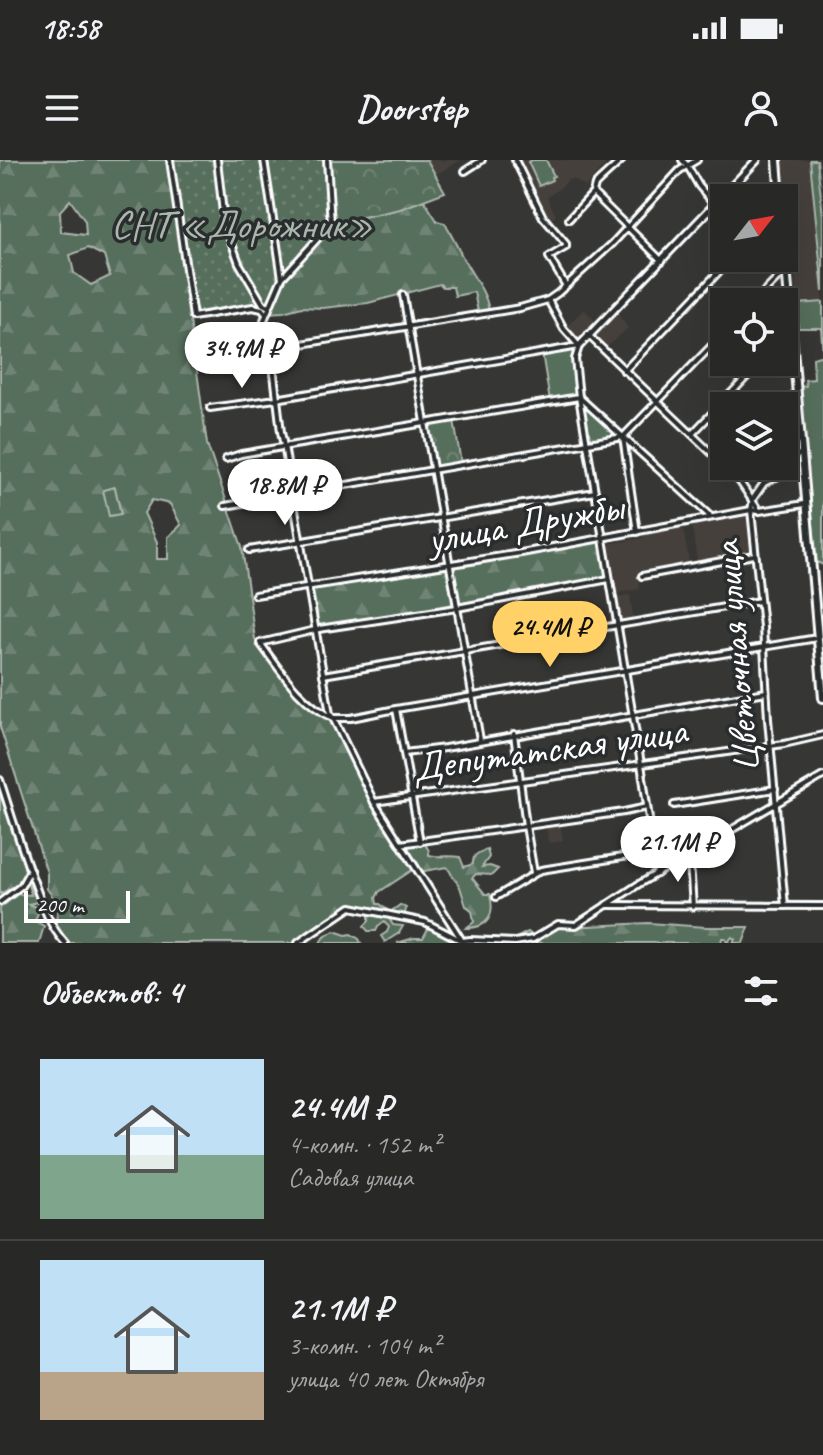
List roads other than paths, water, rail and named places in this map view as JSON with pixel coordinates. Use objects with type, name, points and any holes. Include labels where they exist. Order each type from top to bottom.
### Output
[{"type":"main road","points":[[777,160],[779,184]]},
{"type":"main road","points":[[798,417],[823,698]]},
{"type":"street","points":[[170,160],[193,317],[253,307],[267,311]]},
{"type":"street","points":[[217,160],[224,222],[239,263],[267,311]]},
{"type":"street","points":[[264,160],[282,278]]},
{"type":"street","points":[[267,311],[282,278],[331,224],[327,160]]},
{"type":"street","points":[[465,171],[482,160]]},
{"type":"street","points":[[515,160],[545,221],[566,244],[549,257],[566,286]]},
{"type":"street","points":[[569,219],[593,193],[595,185],[622,160]]},
{"type":"street","points":[[682,160],[710,199]]},
{"type":"street","points":[[209,363],[271,349],[520,308],[548,300],[628,227],[687,165],[697,160]]},
{"type":"street","points":[[735,184],[757,160]]},
{"type":"street","points":[[593,193],[662,261]]},
{"type":"street","points":[[657,874],[575,359],[579,346],[588,335],[710,210]]},
{"type":"street","points":[[624,371],[719,272]]},
{"type":"street","points":[[768,288],[784,272]]},
{"type":"street","points":[[403,295],[480,740]]},
{"type":"street","points":[[548,300],[564,329],[579,346]]},
{"type":"street","name":"Депутатская улица","points":[[267,311],[265,325],[271,349],[276,399],[330,714],[374,802],[823,735]]},
{"type":"street","points":[[588,335],[710,451]]},
{"type":"street","points":[[210,408],[579,346]]},
{"type":"street","points":[[225,506],[623,437],[710,347]]},
{"type":"street","points":[[692,434],[748,376]]},
{"type":"street","points":[[226,459],[579,397]]},
{"type":"street","points":[[579,397],[712,518]]},
{"type":"street","points":[[623,437],[637,532]]},
{"type":"street","points":[[753,499],[764,483],[780,475],[801,452]]},
{"type":"street","points":[[737,480],[759,511]]},
{"type":"street","points":[[249,550],[595,492]]},
{"type":"street","name":"Цветочная улица","points":[[753,499],[751,510],[785,906]]},
{"type":"street","name":"улица Дружбы","points":[[255,595],[603,539],[751,510],[805,504]]},
{"type":"street","points":[[642,576],[755,554]]},
{"type":"street","points":[[609,579],[457,608],[316,630],[260,643],[300,694],[323,714],[340,719],[817,638]]},
{"type":"street","points":[[323,675],[760,601]]},
{"type":"street","points":[[404,753],[766,692]]},
{"type":"street","points":[[396,709],[420,842]]},
{"type":"street","points":[[514,734],[534,873]]},
{"type":"street","points":[[298,943],[351,907],[425,922],[462,941],[515,942],[533,939],[558,924],[576,925],[823,776]]},
{"type":"street","points":[[0,780],[44,910],[65,943]]},
{"type":"street","points":[[674,805],[775,789]]},
{"type":"street","points":[[374,802],[462,941]]},
{"type":"street","points":[[400,844],[647,807]]},
{"type":"street","points":[[496,897],[534,873],[548,868],[654,852]]},
{"type":"street","points":[[688,856],[693,907]]},
{"type":"street","points":[[0,902],[21,886],[30,870]]},
{"type":"street","points":[[606,905],[823,906]]},
{"type":"park label","name":"СНТ «Дорожник»","points":[[242,224]]}]
